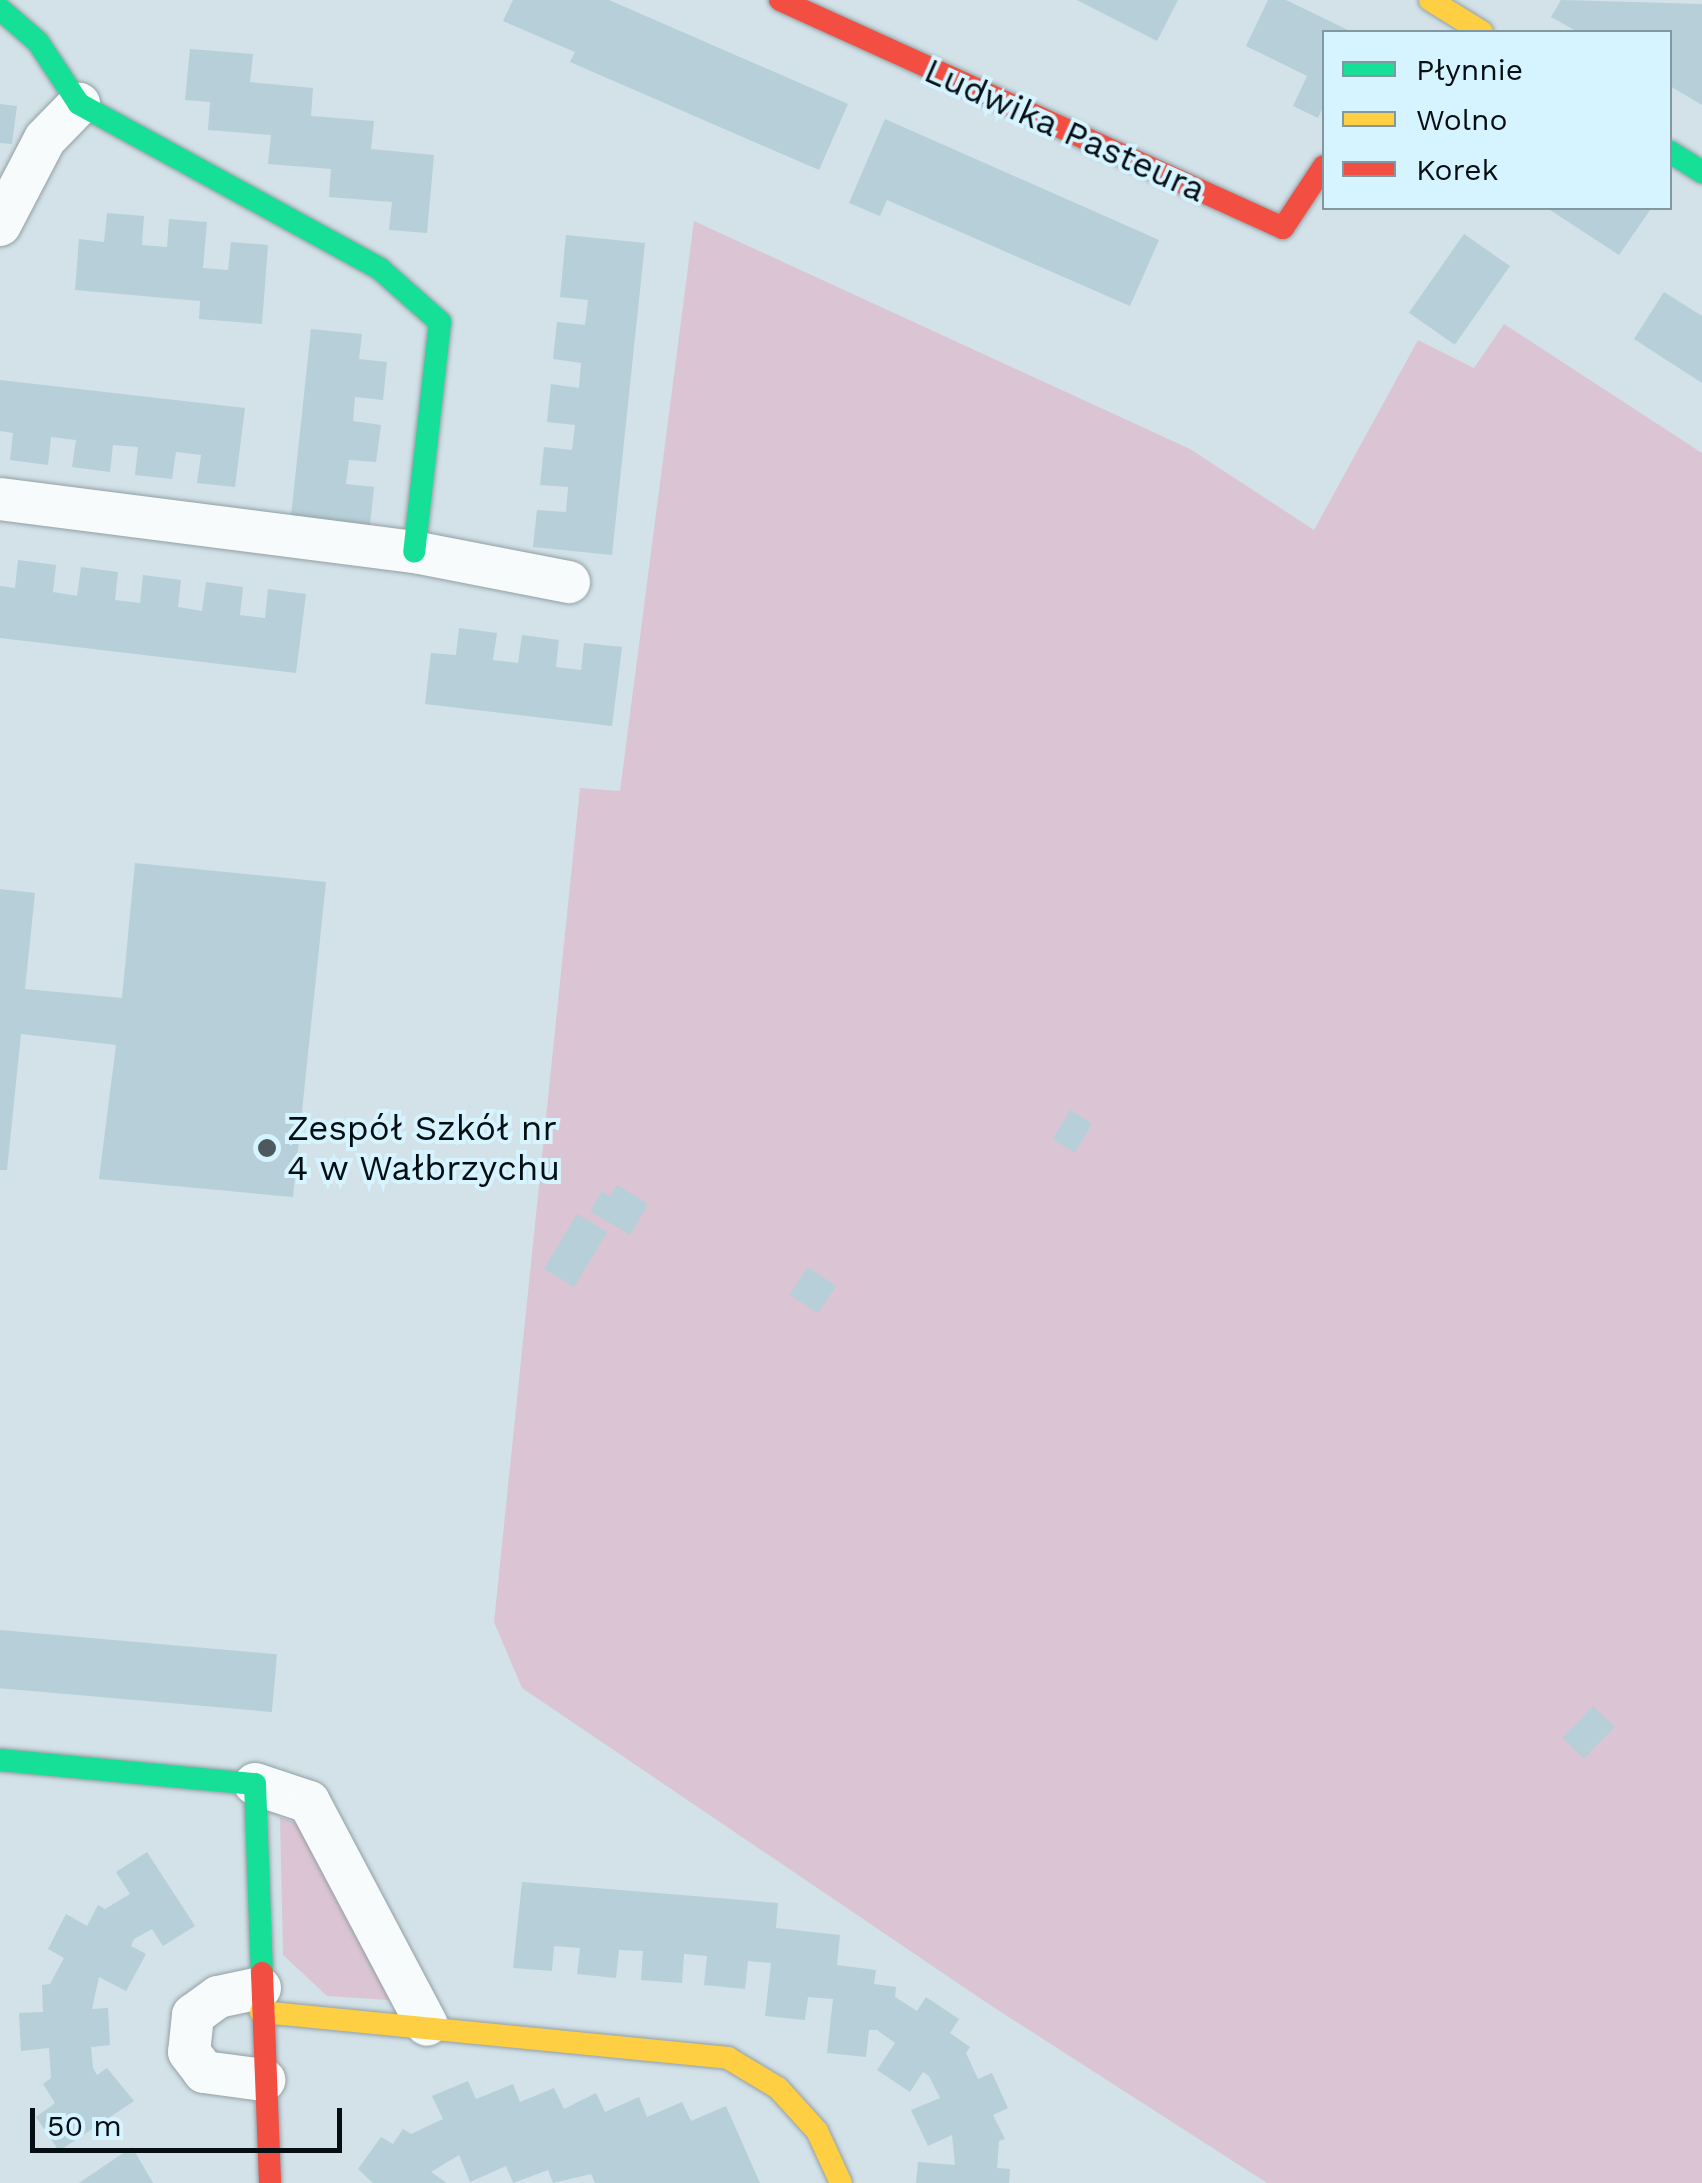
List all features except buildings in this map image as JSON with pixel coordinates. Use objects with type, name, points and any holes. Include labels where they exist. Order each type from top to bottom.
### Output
[{"type":"street","name":"Ludwika Pasteura","points":[[780,0],[1283,228],[1322,169]]},
{"type":"street","points":[[0,9],[38,42],[79,104],[380,269],[440,322],[414,552]]},
{"type":"street","points":[[1426,12],[1476,30]]},
{"type":"street","points":[[0,225],[45,139],[79,104]]},
{"type":"street","points":[[1672,153],[1702,172]]},
{"type":"street","points":[[0,499],[414,552],[570,582]]},
{"type":"street","points":[[0,1760],[255,1784],[309,1802],[426,2025]]},
{"type":"street","points":[[255,1784],[260,2000],[270,2183]]},
{"type":"street","points":[[264,2080],[204,2072],[190,2052],[193,2015],[218,1998],[260,2000],[426,2025],[728,2058],[778,2088],[817,2131],[840,2183]]},
{"type":"shaded area","points":[[694,221],[1190,449],[1314,530],[1418,340],[1474,368],[1504,324],[1702,453],[1702,2183],[1267,2183],[987,2003],[522,1688],[494,1622],[580,788],[620,791]]},
{"type":"shaded area","points":[[280,1817],[305,1827],[383,1967],[389,2000],[327,1996],[283,1955]]},
{"type":"traffic: fast","points":[[0,9],[38,42],[79,104],[380,269],[440,322],[414,552]]},
{"type":"traffic: fast","points":[[1672,153],[1702,172]]},
{"type":"traffic: fast","points":[[0,1760],[255,1784],[262,1973]]},
{"type":"traffic: slow","points":[[1430,0],[1479,30]]},
{"type":"traffic: slow","points":[[261,2012],[728,2058],[778,2088],[817,2131],[841,2183]]},
{"type":"traffic: jam","points":[[780,0],[1283,228],[1322,169]]},
{"type":"traffic: jam","points":[[262,1973],[270,2183]]},
{"type":"place","name":"Zespół Szkół nr 4 w Wałbrzychu","points":[[267,1148]]}]
